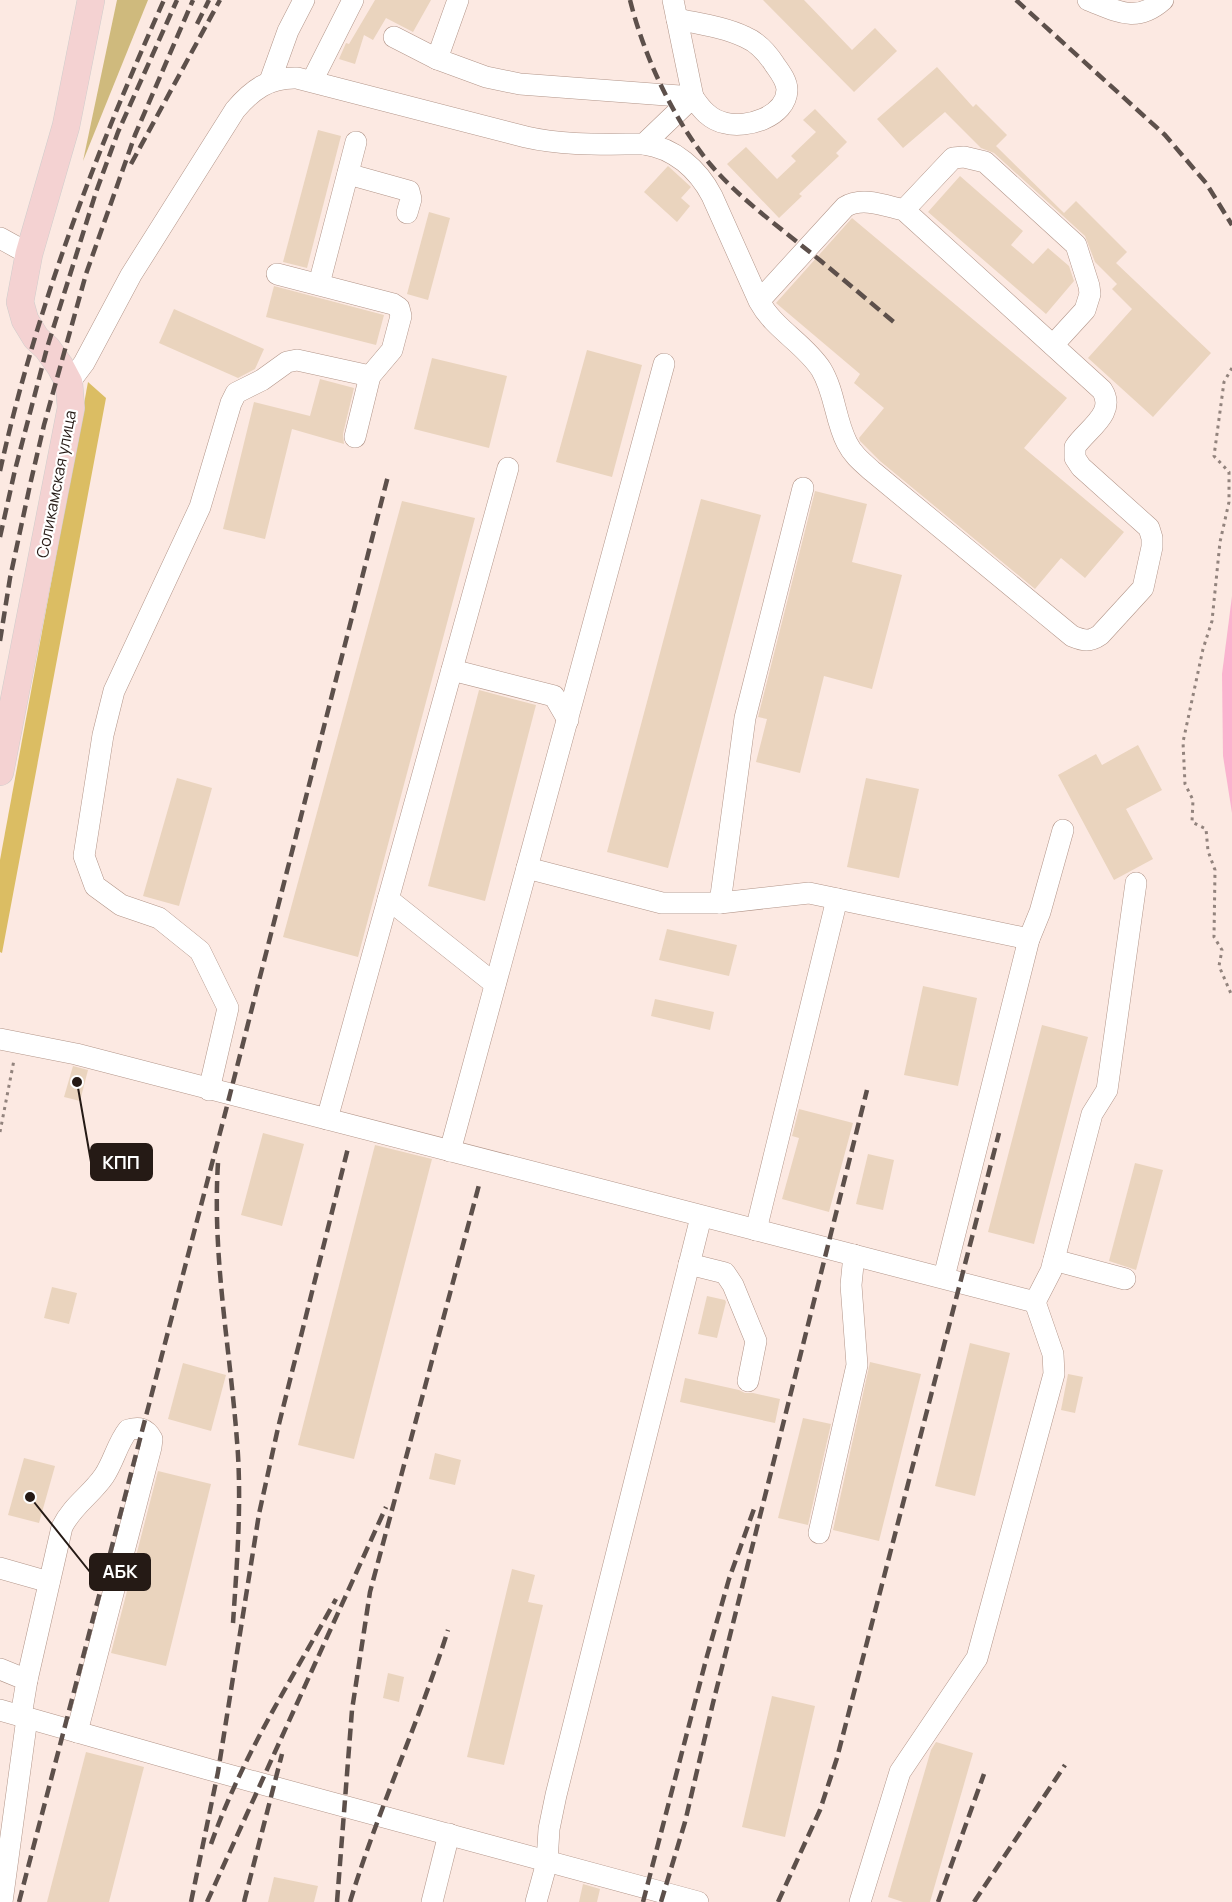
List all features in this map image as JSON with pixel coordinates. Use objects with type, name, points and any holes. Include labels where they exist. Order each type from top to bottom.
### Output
[{"type":"main road","points":[[69,383],[60,366],[36,338],[25,320],[20,302],[29,254],[66,126],[91,0]]},
{"type":"main road","name":"Соликамская улица","points":[[0,772],[71,408],[69,383]]},
{"type":"street","points":[[270,81],[288,31],[304,0]]},
{"type":"street","points":[[312,81],[353,0]]},
{"type":"street","points":[[437,59],[458,0]]},
{"type":"street","points":[[1088,0],[1125,14],[1137,14],[1163,0]]},
{"type":"street","points":[[675,10],[746,37],[774,62],[787,87],[782,103],[775,111],[764,119],[733,125],[723,123],[703,111],[693,97],[675,10]]},
{"type":"street","points":[[394,37],[437,59],[480,75],[511,83],[693,97]]},
{"type":"street","points":[[69,383],[84,363],[131,275],[235,110],[246,97],[270,81],[284,77],[312,81],[547,142],[654,145],[678,155],[707,185],[759,301],[765,312],[811,356],[829,384],[846,443],[855,456],[1072,636],[1082,641],[1092,640],[1100,635],[1143,588],[1152,538],[1149,528],[1081,466],[1076,458],[1075,447],[1103,415],[1107,407],[1107,398],[1102,390],[904,210],[868,202],[852,202],[759,301]]},
{"type":"street","points":[[644,144],[693,97]]},
{"type":"street","points":[[319,284],[356,141]]},
{"type":"street","points":[[904,210],[953,158],[964,157],[985,162],[1076,245],[1090,294],[1085,309],[1053,345]]},
{"type":"street","points":[[348,174],[409,191],[411,199],[407,213]]},
{"type":"street","points":[[0,238],[29,254]]},
{"type":"street","points":[[277,274],[393,304],[399,308],[401,316],[392,350],[370,376],[355,436]]},
{"type":"street","points":[[209,1090],[228,1008],[200,951],[159,918],[121,905],[95,886],[84,856],[103,735],[114,691],[200,507],[236,393],[262,381],[287,362],[297,360],[370,376]]},
{"type":"street","points":[[450,1151],[664,364]]},
{"type":"street","points":[[327,1119],[508,468]]},
{"type":"street","points":[[720,903],[745,718],[803,488]]},
{"type":"street","points":[[452,670],[554,696],[568,720]]},
{"type":"street","points":[[944,1277],[1029,939],[1040,912],[1063,830]]},
{"type":"street","points":[[527,868],[662,903],[720,903],[809,893],[1029,939]]},
{"type":"street","points":[[1035,1302],[1043,1289],[1054,1260],[1092,1113],[1107,1090],[1136,883]]},
{"type":"street","points":[[388,899],[495,984]]},
{"type":"street","points":[[756,1230],[837,899]]},
{"type":"street","points":[[9,1041],[76,1054],[1035,1302]]},
{"type":"street","points":[[536,1902],[547,1862],[549,1828],[556,1795],[701,1217]]},
{"type":"street","points":[[819,1533],[856,1372],[857,1348],[850,1285],[854,1255]]},
{"type":"street","points":[[1054,1260],[1125,1279]]},
{"type":"street","points":[[689,1264],[725,1273],[730,1279],[756,1341],[748,1381]]},
{"type":"street","points":[[860,1902],[900,1772],[976,1658],[1054,1374],[1053,1354],[1035,1302]]},
{"type":"street","points":[[2,1902],[27,1680],[62,1527],[72,1509],[99,1483],[105,1474],[122,1437],[128,1430],[142,1429],[152,1438],[151,1447],[77,1732]]},
{"type":"street","points":[[0,1568],[50,1582]]},
{"type":"street","points":[[0,1669],[27,1680]]},
{"type":"street","points":[[0,1710],[699,1902]]},
{"type":"street","points":[[432,1902],[449,1834]]},
{"type":"path","points":[[1232,368],[1224,382],[1214,456],[1229,472],[1229,502],[1220,542],[1212,621],[1203,649],[1183,742],[1185,784],[1193,800],[1192,822],[1206,829],[1208,851],[1215,870],[1214,937],[1222,950],[1219,966],[1232,996]]},
{"type":"path","points":[[0,1132],[9,1041]]},
{"type":"shaded area","points":[[117,0],[148,0],[83,161]]},
{"type":"shaded area","points":[[88,382],[106,398],[2,953],[0,952],[0,860]]},
{"type":"shaded area","points":[[1232,596],[1232,813],[1223,756],[1222,674]]},
{"type":"building","points":[[375,0],[431,0],[413,32],[386,18],[373,40],[364,35],[355,64],[339,59],[346,43],[349,44]]},
{"type":"building","points":[[763,0],[804,0],[852,50],[875,28],[897,51],[854,92]]},
{"type":"building","points":[[937,67],[973,107],[976,104],[1007,135],[996,146],[1064,213],[1076,201],[1127,252],[1116,263],[1211,353],[1153,417],[1088,358],[1132,309],[1112,289],[1117,284],[1095,262],[1085,236],[994,153],[981,148],[945,112],[903,148],[877,119]]},
{"type":"building","points":[[815,109],[847,142],[836,153],[839,156],[799,194],[802,196],[779,218],[727,164],[746,147],[777,179],[796,161],[791,156],[816,132],[803,120]]},
{"type":"building","points":[[318,130],[341,136],[307,268],[283,262]]},
{"type":"building","points":[[668,166],[691,187],[681,198],[690,206],[677,222],[644,192]]},
{"type":"building","points":[[960,176],[1023,231],[1011,245],[1033,264],[1048,248],[1069,266],[1074,281],[1046,314],[928,212]]},
{"type":"building","points":[[429,212],[450,218],[428,300],[407,294]]},
{"type":"building","points":[[852,218],[1067,398],[1024,448],[1124,532],[1085,578],[1061,558],[1035,589],[880,461],[860,441],[859,438],[884,408],[854,383],[860,374],[776,303]]},
{"type":"building","points":[[274,286],[384,315],[376,345],[266,317]]},
{"type":"building","points":[[174,309],[264,349],[255,369],[238,378],[159,343]]},
{"type":"building","points":[[587,350],[642,365],[612,477],[556,462]]},
{"type":"building","points":[[432,358],[507,376],[489,448],[414,429]]},
{"type":"building","points":[[320,379],[354,388],[343,434],[344,444],[292,429],[265,539],[223,529],[254,402],[310,416]]},
{"type":"building","points":[[815,491],[867,504],[852,562],[902,575],[872,689],[824,676],[800,773],[756,762],[767,719],[758,717]]},
{"type":"building","points":[[701,499],[761,515],[668,868],[607,852]]},
{"type":"building","points":[[402,501],[475,518],[358,957],[283,937]]},
{"type":"building","points":[[479,690],[536,705],[485,901],[428,886]]},
{"type":"building","points":[[1138,745],[1162,790],[1126,809],[1153,859],[1114,880],[1058,775],[1096,754],[1102,765]]},
{"type":"building","points":[[177,778],[212,788],[179,906],[143,896]]},
{"type":"building","points":[[866,778],[919,789],[899,878],[847,867]]},
{"type":"building","points":[[667,929],[737,945],[729,976],[659,960]]},
{"type":"building","points":[[923,986],[977,998],[958,1086],[904,1075]]},
{"type":"building","points":[[655,999],[714,1012],[710,1030],[651,1016]]},
{"type":"building","points":[[1042,1025],[1088,1037],[1034,1244],[988,1232]]},
{"type":"building","points":[[73,1066],[88,1070],[80,1101],[64,1097]]},
{"type":"building","points":[[799,1109],[853,1123],[829,1212],[782,1199],[799,1138],[792,1136]]},
{"type":"building","points":[[263,1133],[304,1144],[282,1226],[241,1215]]},
{"type":"building","points":[[375,1145],[432,1159],[354,1459],[298,1445]]},
{"type":"building","points":[[868,1154],[894,1160],[883,1210],[856,1204]]},
{"type":"building","points":[[1135,1163],[1163,1170],[1136,1270],[1109,1261]]},
{"type":"building","points":[[52,1287],[77,1293],[69,1324],[44,1318]]},
{"type":"building","points":[[707,1296],[726,1302],[717,1338],[698,1334]]},
{"type":"building","points":[[970,1343],[1010,1353],[975,1496],[935,1486]]},
{"type":"building","points":[[870,1362],[921,1374],[879,1541],[833,1530]]},
{"type":"building","points":[[183,1363],[226,1375],[211,1431],[168,1419]]},
{"type":"building","points":[[1068,1374],[1083,1377],[1075,1413],[1061,1410]]},
{"type":"building","points":[[685,1378],[780,1399],[775,1423],[680,1402]]},
{"type":"building","points":[[803,1418],[831,1424],[808,1525],[778,1518]]},
{"type":"building","points":[[435,1453],[461,1460],[455,1485],[429,1479]]},
{"type":"building","points":[[24,1458],[55,1466],[39,1523],[8,1515]]},
{"type":"building","points":[[158,1471],[211,1484],[166,1666],[111,1653]]},
{"type":"building","points":[[512,1569],[535,1575],[528,1602],[543,1605],[504,1765],[467,1757]]},
{"type":"building","points":[[388,1673],[404,1677],[399,1702],[383,1698]]},
{"type":"building","points":[[772,1696],[815,1706],[785,1837],[742,1827]]},
{"type":"building","points":[[936,1742],[973,1753],[930,1902],[903,1902],[888,1897],[931,1750]]},
{"type":"building","points":[[86,1752],[144,1767],[109,1902],[47,1902]]},
{"type":"building","points":[[274,1877],[318,1886],[314,1902],[268,1902]]},
{"type":"building","points":[[583,1884],[600,1889],[597,1902],[579,1902]]},
{"type":"railway","points":[[0,471],[31,350],[70,231],[115,115],[164,0]]},
{"type":"railway","points":[[0,537],[47,348],[96,192],[118,132],[177,0]]},
{"type":"railway","points":[[0,641],[10,578],[44,425],[86,274],[135,135],[193,0]]},
{"type":"railway","points":[[197,24],[209,0]]},
{"type":"railway","points":[[131,164],[220,0]]},
{"type":"railway","points":[[630,0],[643,43],[661,86],[684,127],[710,164],[756,209],[895,323]]},
{"type":"railway","points":[[1016,0],[1165,135],[1206,183],[1232,225]]},
{"type":"railway","points":[[19,1902],[227,1106],[388,476]]},
{"type":"railway","points":[[661,1902],[685,1822],[867,1090]]},
{"type":"railway","points":[[778,1902],[820,1810],[837,1758],[999,1133]]},
{"type":"railway","points":[[191,1902],[218,1772],[259,1514],[278,1428],[348,1148]]},
{"type":"railway","points":[[218,1163],[217,1233],[234,1406],[239,1486],[233,1623]]},
{"type":"railway","points":[[337,1902],[352,1710],[370,1592],[479,1185]]},
{"type":"railway","points":[[207,1902],[386,1507]]},
{"type":"railway","points":[[643,1902],[707,1656],[729,1579],[754,1509]]},
{"type":"railway","points":[[211,1844],[253,1749],[336,1599]]},
{"type":"railway","points":[[350,1902],[448,1630]]},
{"type":"railway","points":[[244,1902],[282,1754]]},
{"type":"railway","points":[[974,1902],[1065,1765]]},
{"type":"railway","points":[[938,1902],[984,1774]]},
{"type":"place","name":"КПП","points":[[77,1082]]},
{"type":"place","name":"АБК","points":[[30,1497]]}]
